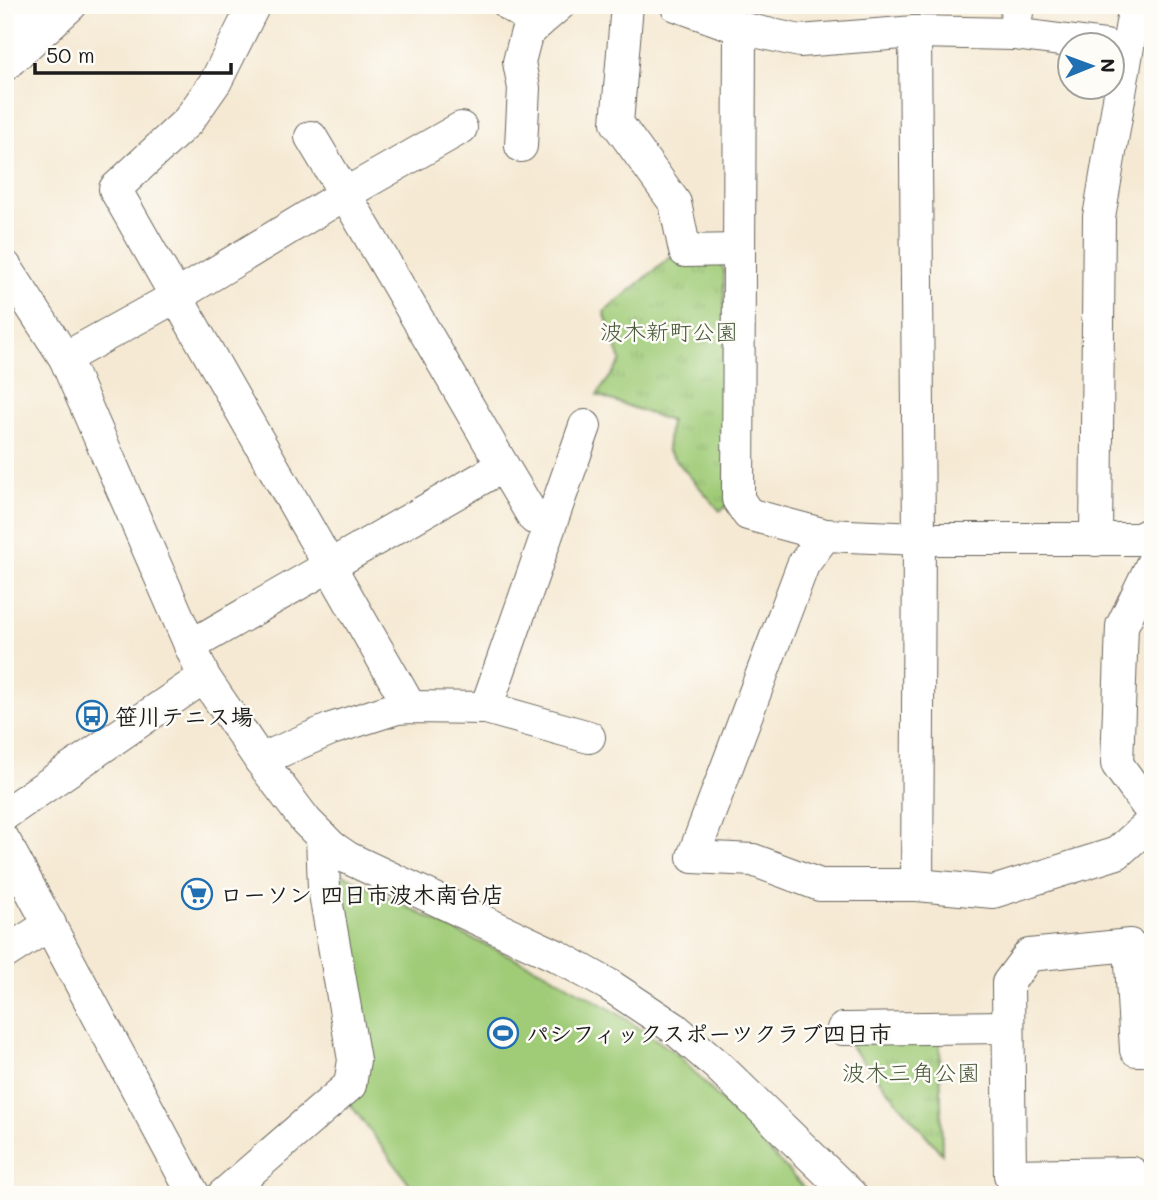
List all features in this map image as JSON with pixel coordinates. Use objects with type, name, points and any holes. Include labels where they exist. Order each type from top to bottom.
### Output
[{"type":"street","points":[[5,28],[64,5]]},
{"type":"street","points":[[5,65],[71,5]]},
{"type":"street","points":[[254,5],[216,81],[188,121],[115,190],[410,706]]},
{"type":"street","points":[[509,5],[548,14]]},
{"type":"street","points":[[627,5],[617,123],[675,203],[685,251],[738,250]]},
{"type":"street","points":[[676,5],[740,28],[800,41],[915,32],[1016,20],[1060,32]]},
{"type":"street","points":[[1122,32],[1135,5]]},
{"type":"street","points":[[521,146],[523,88],[519,62],[526,35],[548,14]]},
{"type":"street","points":[[740,28],[738,499],[748,514],[825,535],[919,539],[1096,540],[1139,539],[1153,532]]},
{"type":"street","points":[[915,32],[919,539],[917,885]]},
{"type":"street","points":[[1096,540],[1099,217],[1110,102]]},
{"type":"street","points":[[65,358],[177,296],[345,194],[461,128]]},
{"type":"street","points":[[311,137],[534,518]]},
{"type":"street","points":[[5,266],[65,358],[204,677],[260,760],[306,821],[348,858],[568,962],[609,985],[674,1028],[717,1065],[851,1195]]},
{"type":"street","points":[[486,708],[585,426]]},
{"type":"street","points":[[190,646],[503,466]]},
{"type":"street","points":[[825,535],[803,565],[693,857],[753,860],[820,885],[917,885],[993,892],[1117,853],[1153,821]]},
{"type":"street","points":[[1153,562],[1122,625],[1117,764],[1153,814]]},
{"type":"street","points":[[5,814],[204,677]]},
{"type":"street","points":[[260,760],[331,729],[410,706],[486,708],[589,737]]},
{"type":"street","points":[[223,1195],[350,1086],[354,1060],[324,888],[322,837]]},
{"type":"street","points":[[5,842],[194,1195]]},
{"type":"street","points":[[5,953],[50,924]]},
{"type":"street","points":[[1133,1195],[1132,1173],[1010,1175],[1007,983],[1029,955],[1130,945],[1136,1050],[1153,1050]]},
{"type":"street","points":[[843,1029],[1007,1027]]},
{"type":"green space","name":"波木新町公園","points":[[672,256],[719,261],[724,270],[727,506],[720,511],[667,450],[670,421],[597,395],[621,361],[604,312]]},
{"type":"green space","name":"パシフィックスポーツクラブ四日市","points":[[337,871],[443,925],[545,972],[617,1013],[677,1054],[811,1195],[418,1195],[347,1100]]},
{"type":"green space","name":"波木三角公園","points":[[846,1041],[940,1042],[942,1154]]},
{"type":"place","name":"笹川テニス場","points":[[92,716]]},
{"type":"place","name":"ローソン 四日市波木南台店","points":[[197,894]]},
{"type":"place","name":"パシフィックスポーツクラブ四日市","points":[[503,1033]]}]
